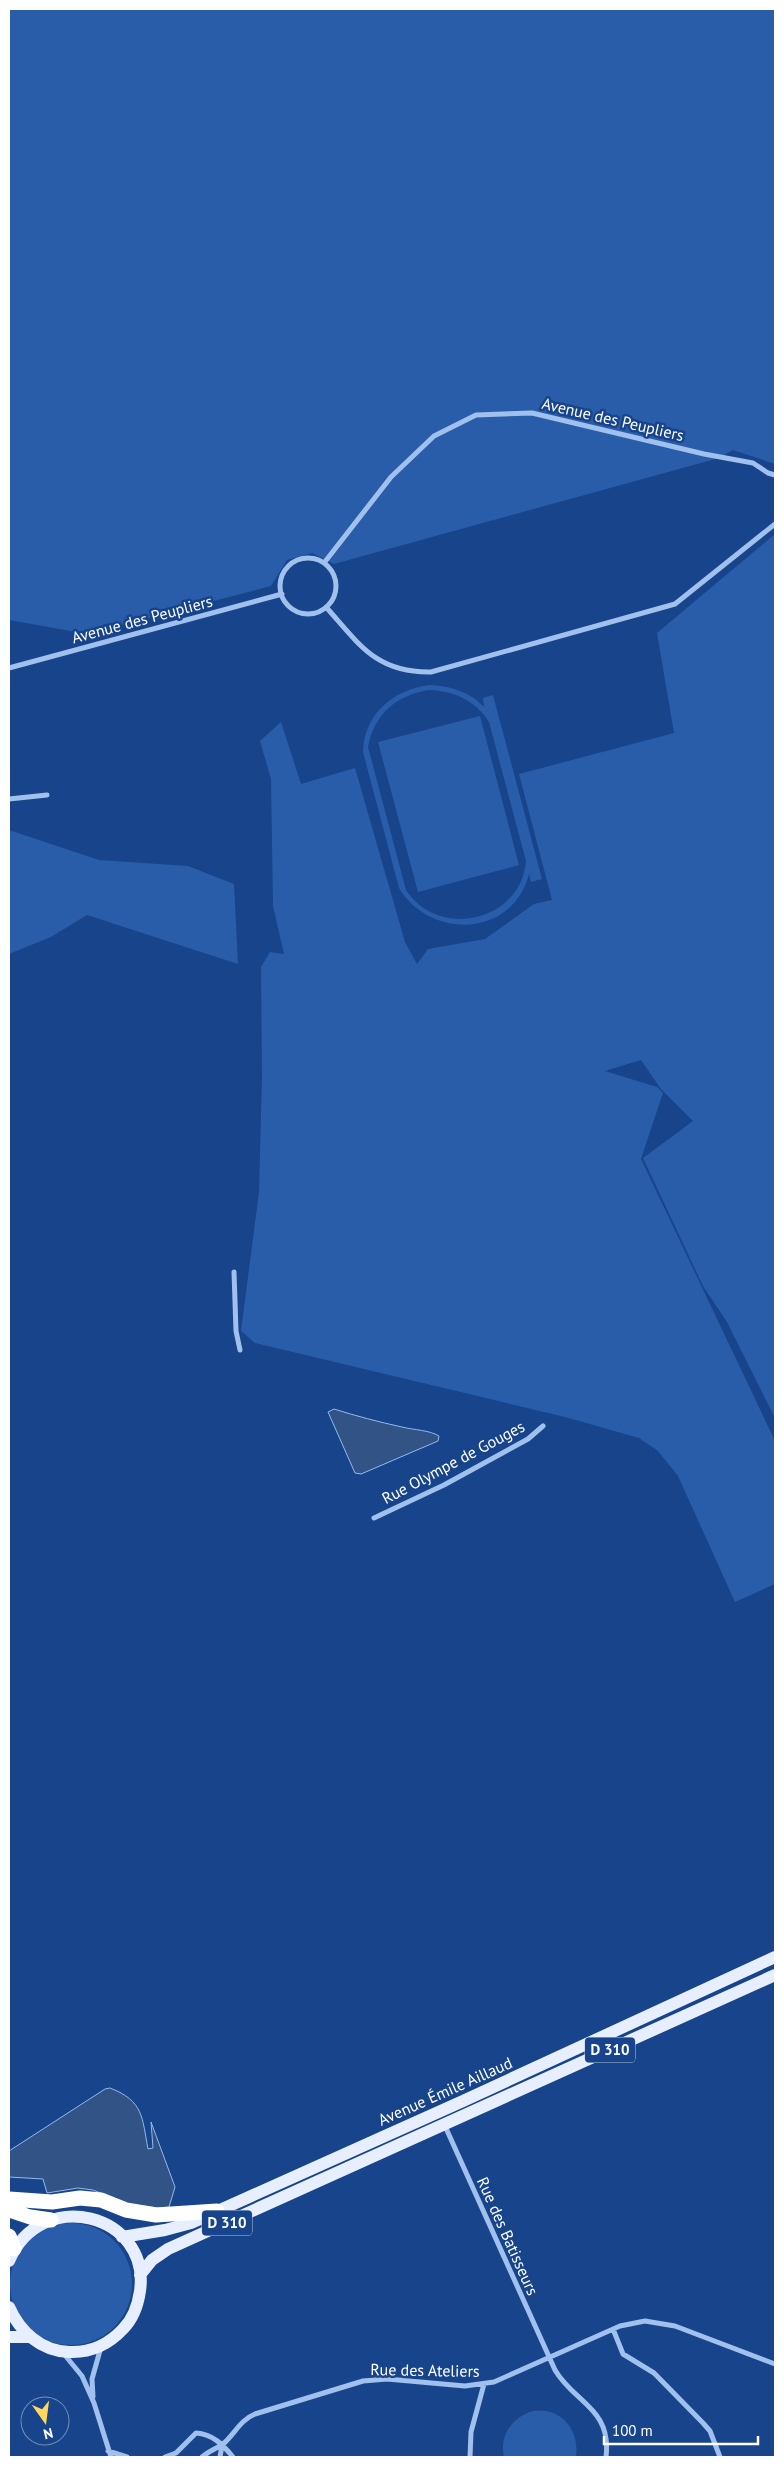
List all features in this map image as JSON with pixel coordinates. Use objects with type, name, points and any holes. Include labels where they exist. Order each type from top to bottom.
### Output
[{"type":"highway","points":[[9,2199],[52,2202],[80,2198],[101,2200],[126,2210],[156,2215],[217,2211]]},
{"type":"highway","points":[[9,2210],[30,2217],[51,2220]]},
{"type":"main road","name":"Avenue Émile Aillaud","points":[[122,2237],[165,2230],[217,2211],[463,2102],[775,1957]]},
{"type":"main road","name":"Avenue Émile Aillaud","points":[[140,2275],[152,2260],[168,2250],[775,1975]]},
{"type":"main road","points":[[9,2307],[18,2325],[30,2338],[62,2352],[84,2351],[102,2346],[115,2337],[132,2317],[139,2298],[140,2275],[134,2256],[122,2237],[98,2221],[84,2217],[60,2217],[51,2220],[32,2229],[10,2249]]},
{"type":"main road","points":[[9,2337],[30,2338]]},
{"type":"street","name":"Avenue des Peupliers","points":[[324,563],[391,477],[434,436],[476,415],[541,415],[704,454],[753,463],[768,474],[775,475]]},
{"type":"street","points":[[326,607],[373,658],[398,670],[430,672],[675,604],[775,524]]},
{"type":"street","points":[[305,558],[324,563],[333,574],[336,588],[335,595],[326,607],[318,612],[300,612],[287,604],[282,594],[283,575],[296,561],[305,558]]},
{"type":"street","name":"Avenue des Peupliers","points":[[9,668],[282,594]]},
{"type":"street","points":[[9,799],[47,795]]},
{"type":"street","points":[[234,1272],[236,1331],[240,1350]]},
{"type":"street","name":"Rue Olympe de Gouges","points":[[374,1518],[444,1485],[528,1439],[543,1426]]},
{"type":"street","name":"Rue des Batisseurs","points":[[444,2125],[561,2381],[586,2402],[597,2415],[604,2430],[606,2457]]},
{"type":"street","name":"Rue des Ateliers","points":[[202,2457],[222,2445],[251,2416],[363,2381],[387,2379],[453,2386],[484,2384],[505,2378],[632,2322],[664,2323],[775,2364]]},
{"type":"street","points":[[613,2329],[623,2354],[654,2373],[703,2423],[710,2432],[720,2457]]},
{"type":"street","points":[[94,2402],[92,2379],[102,2346]]},
{"type":"street","points":[[62,2352],[82,2376],[94,2402],[108,2451],[112,2457]]},
{"type":"street","points":[[470,2457],[471,2432],[484,2384]]},
{"type":"street","points":[[165,2457],[176,2453],[196,2433],[206,2434],[222,2445],[234,2457]]},
{"type":"street","points":[[220,2457],[222,2445]]},
{"type":"street","points":[[108,2451],[127,2457]]},
{"type":"shaded area","points":[[9,9],[775,9],[775,464],[733,450],[719,458],[334,564],[312,553],[287,560],[271,586],[87,634],[9,620]]},
{"type":"shaded area","points":[[775,534],[775,1418],[727,1322],[703,1286],[643,1158],[693,1121],[661,1089],[641,1060],[605,1071],[657,1087],[663,1093],[641,1159],[775,1441],[775,1584],[735,1602],[678,1476],[658,1451],[639,1438],[565,1417],[255,1343],[241,1331],[259,1192],[262,1077],[261,967],[270,952],[284,954],[273,906],[271,779],[260,741],[281,722],[301,784],[355,768],[405,942],[417,964],[428,949],[485,939],[534,904],[552,900],[519,774],[674,733],[657,633]]},
{"type":"shaded area","points":[[429,685],[452,688],[466,693],[484,707],[483,698],[493,695],[542,879],[531,882],[529,874],[520,895],[506,910],[489,920],[470,924],[450,923],[430,917],[413,905],[399,888],[363,752],[365,738],[375,715],[393,698],[416,688]],"holes":[[[429,690],[447,692],[470,702],[489,722],[526,861],[521,882],[510,898],[495,910],[477,917],[457,919],[438,915],[420,906],[406,890],[368,747],[376,725],[389,708],[407,696]]]},
{"type":"shaded area","points":[[480,716],[519,865],[418,892],[378,742]]},
{"type":"shaded area","points":[[9,830],[99,860],[188,866],[234,884],[238,964],[87,915],[51,937],[9,954]]},
{"type":"shaded area","points":[[334,1409],[385,1423],[431,1432],[439,1436],[438,1441],[361,1474],[355,1473],[328,1412]]},
{"type":"shaded area","points":[[110,2088],[129,2099],[140,2112],[148,2149],[153,2148],[151,2122],[175,2187],[169,2207],[158,2208],[128,2204],[93,2190],[78,2188],[47,2193],[43,2179],[9,2177],[9,2151],[105,2089]]},
{"type":"shaded area","points":[[71,2223],[94,2227],[114,2241],[128,2261],[132,2284],[128,2307],[114,2327],[94,2341],[71,2345],[48,2341],[28,2327],[14,2307],[10,2284],[14,2261],[28,2241],[48,2227]]},
{"type":"shaded area","points":[[533,2411],[552,2413],[566,2422],[575,2438],[576,2457],[504,2457],[503,2442],[509,2428],[519,2418]]}]
